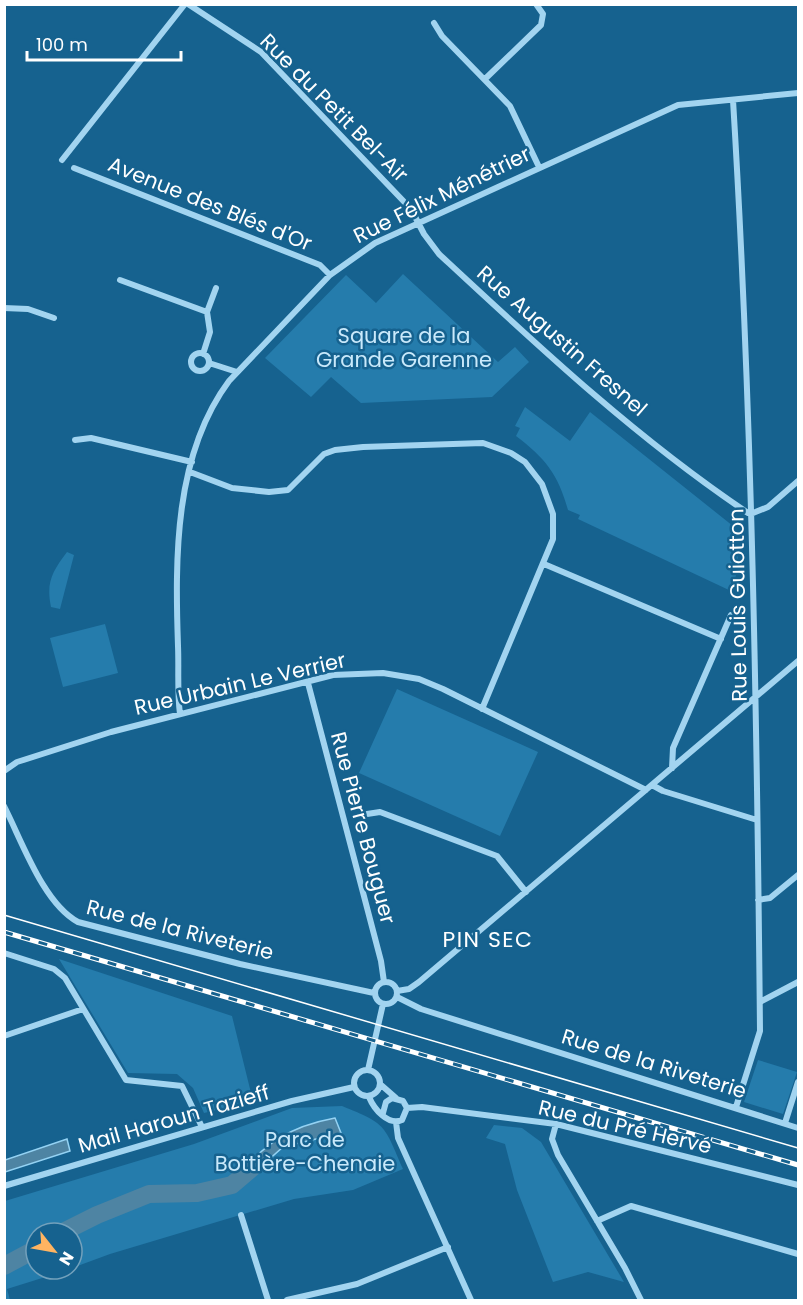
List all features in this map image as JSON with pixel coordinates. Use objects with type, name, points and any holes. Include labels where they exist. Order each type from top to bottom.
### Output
[{"type":"street","points":[[62,160],[186,4]]},
{"type":"street","name":"Rue du Petit Bel-Air","points":[[186,4],[261,52],[411,209],[419,223]]},
{"type":"street","points":[[484,79],[541,25],[543,14],[536,4]]},
{"type":"street","points":[[434,22],[442,36],[510,106],[539,167]]},
{"type":"street","name":"Rue Félix Ménétrier","points":[[180,714],[176,575],[180,521],[192,462],[209,413],[237,372],[330,275],[375,243],[678,105],[798,93]]},
{"type":"street","name":"Rue Louis Guiotton","points":[[734,100],[753,513],[760,1002],[760,1031],[736,1107]]},
{"type":"street","name":"Avenue des Blés d'Or","points":[[74,168],[320,265],[330,275]]},
{"type":"street","name":"Rue Augustin Fresnel","points":[[419,223],[439,254],[573,379],[721,495],[748,513],[753,513]]},
{"type":"street","points":[[120,280],[207,312]]},
{"type":"street","points":[[203,354],[210,332],[207,312],[216,288]]},
{"type":"street","points":[[4,308],[28,309],[54,318]]},
{"type":"street","points":[[203,354],[209,363],[237,372]]},
{"type":"street","points":[[203,354],[193,357],[193,367],[201,370],[209,363]]},
{"type":"street","points":[[75,440],[91,438],[192,462]]},
{"type":"street","points":[[190,472],[223,486],[269,492],[288,490],[297,484],[324,454],[335,450],[483,443],[511,453],[525,462],[542,484],[551,502],[553,539],[482,709]]},
{"type":"street","points":[[753,513],[768,507],[798,480]]},
{"type":"street","points":[[544,564],[721,639]]},
{"type":"street","points":[[672,768],[673,748],[731,615]]},
{"type":"street","points":[[397,994],[391,983],[384,982],[377,986],[374,993],[377,1001],[382,1004],[391,1004],[397,994],[419,982],[798,661]]},
{"type":"street","name":"Rue Urbain Le Verrier","points":[[4,771],[17,762],[60,747],[180,714],[347,674],[399,675],[443,689],[646,790]]},
{"type":"street","name":"Rue Pierre Bouguer","points":[[308,683],[381,961],[384,982]]},
{"type":"street","points":[[652,785],[663,791],[757,820]]},
{"type":"street","name":"Rue de la Riveterie","points":[[4,806],[49,893],[60,908],[78,922],[240,964],[374,993]]},
{"type":"street","points":[[367,814],[380,812],[497,856],[526,892]]},
{"type":"street","points":[[758,900],[770,898],[798,875]]},
{"type":"street","points":[[4,953],[54,969],[65,978],[126,1080],[182,1086],[202,1127]]},
{"type":"street","points":[[760,1002],[798,982]]},
{"type":"street","name":"Rue de la Riveterie","points":[[397,994],[421,1009],[798,1128]]},
{"type":"street","points":[[368,1070],[382,1004]]},
{"type":"street","points":[[4,1036],[83,1009]]},
{"type":"street","points":[[368,1070],[378,1076],[380,1084],[403,1101],[407,1108],[405,1118],[396,1122],[389,1121],[369,1097],[360,1095],[354,1087],[356,1075],[368,1070]]},
{"type":"street","points":[[785,1123],[798,1082]]},
{"type":"street","points":[[369,1097],[375,1094],[380,1084]]},
{"type":"street","name":"Mail Haroun Tazieff","points":[[4,1186],[202,1127],[354,1087]]},
{"type":"street","points":[[383,1113],[386,1102],[396,1098]]},
{"type":"street","name":"Rue du Pré Hervé","points":[[407,1108],[422,1107],[556,1124],[798,1185]]},
{"type":"street","points":[[396,1122],[398,1138],[471,1300]]},
{"type":"street","points":[[556,1124],[552,1139],[558,1155],[641,1300]]},
{"type":"street","points":[[597,1221],[631,1206],[798,1254]]},
{"type":"street","points":[[241,1215],[268,1300]]},
{"type":"street","points":[[286,1300],[357,1284],[448,1247]]},
{"type":"green space","name":"Square de la Grande Garenne","points":[[403,274],[498,362],[515,347],[529,362],[492,397],[361,403],[331,377],[311,397],[265,358],[346,275],[376,303]]},
{"type":"green space","points":[[525,407],[570,441],[590,412],[733,526],[739,566],[731,591],[578,519],[580,515],[568,510],[560,486],[549,468],[516,436],[520,428],[515,426]]},
{"type":"green space","points":[[67,552],[74,555],[60,609],[51,607],[49,591],[54,572]]},
{"type":"green space","points":[[105,624],[118,673],[63,687],[50,638]]},
{"type":"green space","points":[[397,689],[538,752],[500,836],[359,773]]},
{"type":"green space","points":[[59,959],[232,1016],[253,1101],[204,1113],[193,1088],[177,1074],[128,1073]]},
{"type":"green space","points":[[758,1060],[797,1072],[783,1114],[744,1102]]},
{"type":"green space","name":"Parc de Bottière-Chenaie","points":[[342,1106],[368,1117],[387,1134],[403,1169],[353,1190],[294,1199],[84,1264],[84,1221],[24,1221],[24,1281],[33,1281],[7,1289],[10,1300],[5,1300],[5,1201],[194,1144],[292,1108]]},
{"type":"green space","points":[[494,1125],[522,1128],[541,1142],[624,1282],[588,1272],[553,1282],[517,1190],[505,1144],[486,1138]]},
{"type":"shaded area","points":[[335,1118],[341,1133],[283,1147],[237,1188],[233,1178],[267,1146],[303,1126]]},
{"type":"shaded area","points":[[67,1139],[70,1151],[5,1172],[5,1160]]},
{"type":"waterway","points":[[84,1222],[149,1194],[197,1193],[232,1185],[253,1167]]},
{"type":"waterway","points":[[4,1266],[24,1255]]},
{"type":"tram line","points":[[4,915],[798,1148]]},
{"type":"railway","points":[[4,932],[798,1165]]},
{"type":"district","name":"PIN SEC","points":[[488,939]]}]
